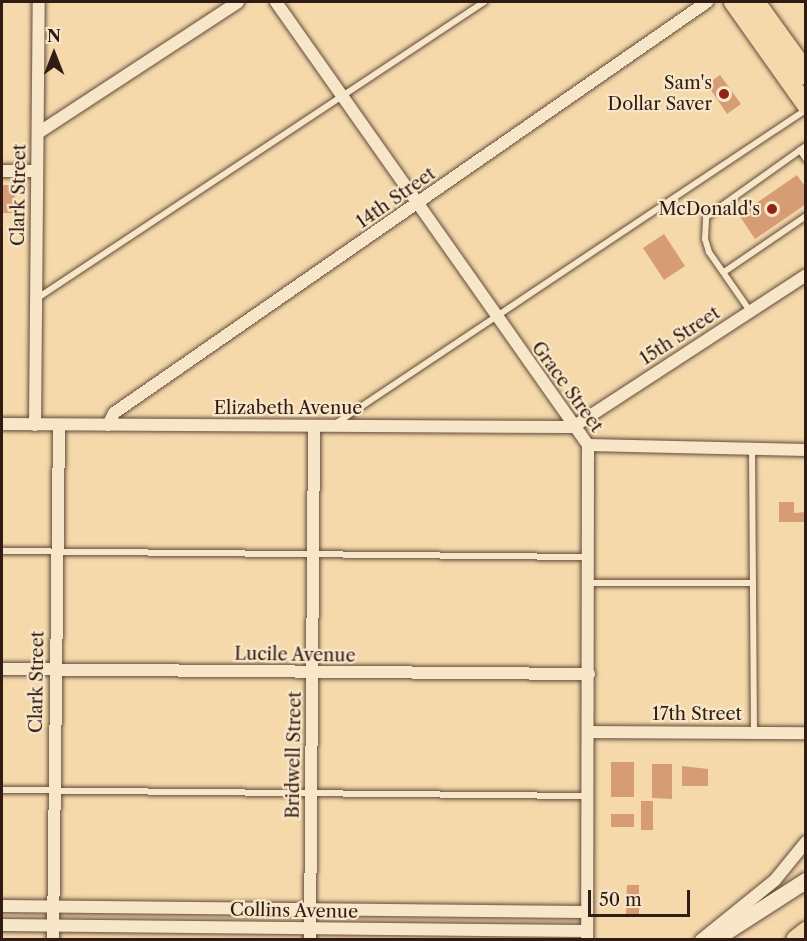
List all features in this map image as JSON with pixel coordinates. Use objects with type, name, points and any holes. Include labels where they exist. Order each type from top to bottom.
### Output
[{"type":"highway","points":[[754,2],[799,76]]},
{"type":"highway","points":[[796,939],[806,932]]},
{"type":"main road","points":[[733,2],[799,76],[805,110]]},
{"type":"main road","points":[[714,939],[806,881]]},
{"type":"street","name":"Clark Street","points":[[35,424],[39,2]]},
{"type":"street","points":[[38,133],[238,2]]},
{"type":"street","name":"Grace Street","points":[[276,2],[417,206],[588,445],[591,557],[585,912],[587,935]]},
{"type":"street","name":"14th Street","points":[[108,425],[114,413],[417,206],[707,2]]},
{"type":"street","points":[[2,171],[37,171]]},
{"type":"street","name":"15th Street","points":[[573,427],[806,275]]},
{"type":"street","name":"Elizabeth Avenue","points":[[2,424],[573,427]]},
{"type":"street","name":"Clark Street","points":[[53,939],[59,425]]},
{"type":"street","name":"Bridwell Street","points":[[310,935],[314,426]]},
{"type":"street","points":[[588,445],[806,450]]},
{"type":"street","name":"Lucile Avenue","points":[[2,669],[313,674],[589,674]]},
{"type":"street","name":"17th Street","points":[[588,732],[806,733]]},
{"type":"street","points":[[700,939],[775,880],[806,842]]},
{"type":"street","name":"Collins Avenue","points":[[2,906],[585,912]]},
{"type":"street","name":"Collins Avenue","points":[[2,925],[310,935],[587,935]]},
{"type":"lane","points":[[36,300],[484,2]]},
{"type":"lane","points":[[332,426],[805,110]]},
{"type":"lane","points":[[750,311],[705,239],[708,213],[803,148],[806,159]]},
{"type":"lane","points":[[724,272],[806,216]]},
{"type":"lane","points":[[752,449],[754,732]]},
{"type":"lane","points":[[2,551],[591,557]]},
{"type":"lane","points":[[589,583],[753,583]]},
{"type":"lane","points":[[2,790],[587,796]]},
{"type":"building","name":"Sam's Dollar Saver","points":[[720,75],[741,104],[727,114],[707,84]]},
{"type":"building","name":"McDonald's","points":[[797,175],[806,188],[806,204],[755,239],[739,215]]},
{"type":"building","points":[[2,185],[15,185],[15,213],[2,213]]},
{"type":"building","points":[[664,234],[685,266],[664,280],[643,248]]},
{"type":"building","points":[[779,502],[794,502],[794,513],[806,512],[806,522],[779,522]]},
{"type":"building","points":[[611,762],[634,762],[634,797],[611,797]]},
{"type":"building","points":[[652,764],[672,764],[672,799],[652,798]]},
{"type":"building","points":[[682,766],[708,769],[708,786],[682,786]]},
{"type":"building","points":[[641,801],[653,801],[653,830],[641,830]]},
{"type":"building","points":[[611,814],[634,814],[634,827],[611,827]]},
{"type":"building","points":[[627,885],[639,885],[639,914],[626,914]]},
{"type":"place","name":"Sam's Dollar Saver","points":[[724,94]]},
{"type":"place","name":"McDonald's","points":[[772,209]]}]
